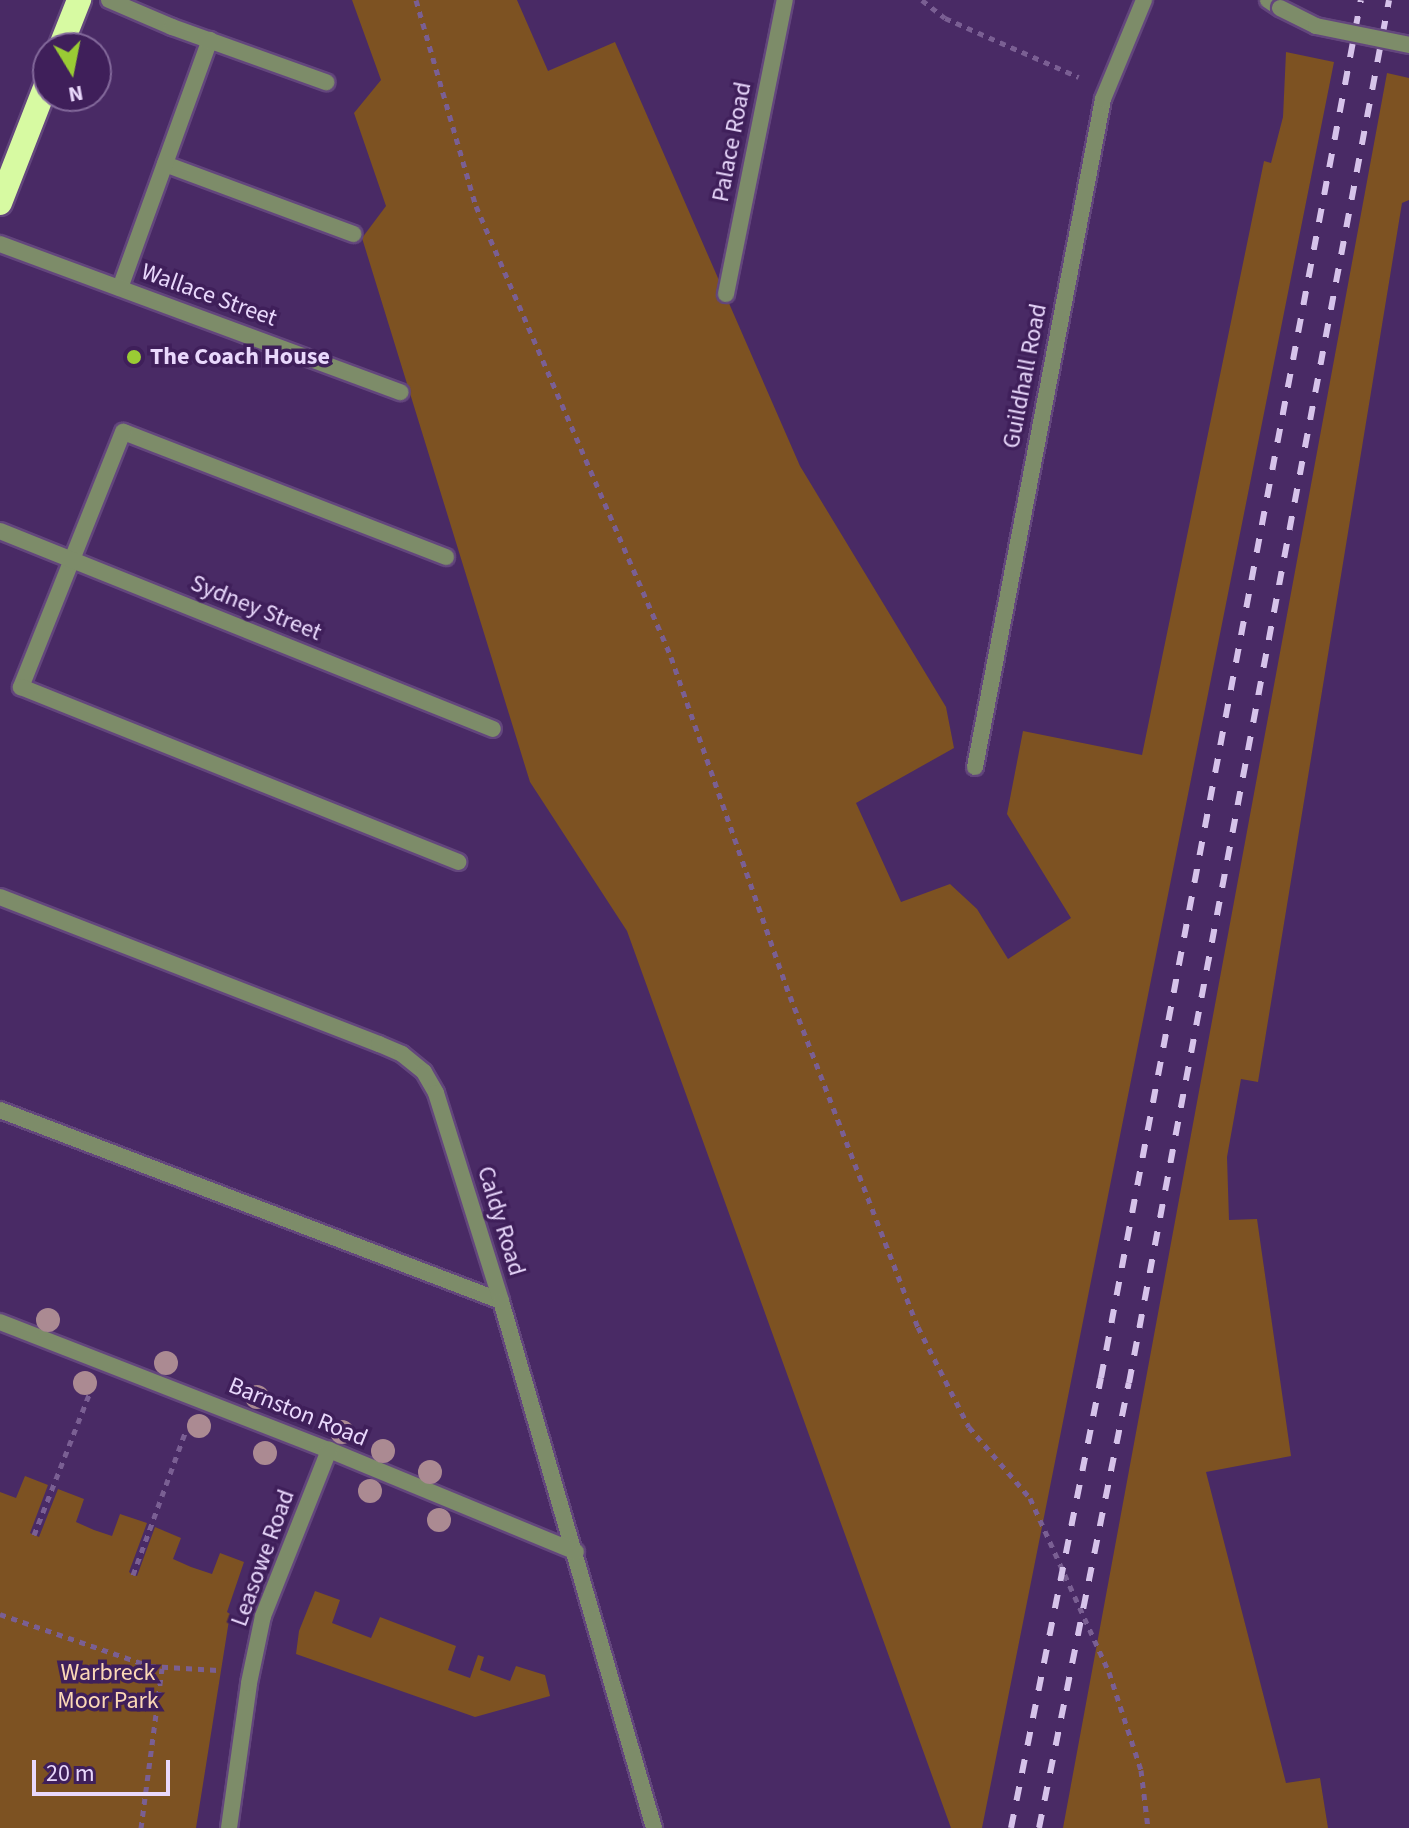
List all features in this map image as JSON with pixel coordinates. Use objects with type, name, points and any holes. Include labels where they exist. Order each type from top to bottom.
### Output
[{"type":"highway","points":[[66,32],[79,0]]},
{"type":"highway","points":[[0,203],[36,112]]},
{"type":"street","points":[[109,0],[137,6],[210,40],[326,82]]},
{"type":"street","name":"Palace Road","points":[[726,294],[785,0]]},
{"type":"street","name":"Guildhall Road","points":[[975,767],[1107,90],[1144,0]]},
{"type":"street","points":[[1274,4],[1316,26],[1409,45]]},
{"type":"street","points":[[120,288],[210,40]]},
{"type":"street","points":[[165,164],[353,234]]},
{"type":"street","name":"Wallace Street","points":[[0,244],[400,392]]},
{"type":"street","points":[[446,557],[123,432],[21,687],[458,862]]},
{"type":"street","name":"Sydney Street","points":[[0,531],[493,729]]},
{"type":"street","name":"Caldy Road","points":[[0,897],[402,1054],[424,1072],[436,1093],[501,1301],[654,1828]]},
{"type":"street","points":[[0,1110],[501,1301]]},
{"type":"street","name":"Barnston Road","points":[[0,1322],[329,1450],[576,1552]]},
{"type":"street","name":"Leasowe Road","points":[[229,1828],[249,1683],[263,1616],[329,1450]]},
{"type":"path","points":[[416,0],[476,206],[671,657],[790,996],[918,1327],[969,1427],[1030,1498],[1109,1672],[1141,1770],[1148,1828]]},
{"type":"path","points":[[922,0],[945,18],[1107,90]]},
{"type":"path","points":[[34,1535],[90,1392]]},
{"type":"path","points":[[133,1575],[186,1430]]},
{"type":"path","points":[[0,1614],[162,1668],[213,1670]]},
{"type":"path","points":[[141,1828],[162,1668]]},
{"type":"green space","points":[[352,0],[517,0],[548,71],[615,42],[800,466],[946,707],[954,748],[856,803],[901,902],[950,884],[977,909],[1008,959],[1071,918],[1007,814],[1023,731],[1142,755],[1264,161],[1271,163],[1283,117],[1286,52],[1334,62],[982,1828],[951,1828],[627,931],[530,782],[362,238],[386,206],[354,113],[381,80]]},
{"type":"green space","points":[[1387,73],[1409,78],[1409,200],[1402,203],[1258,1082],[1241,1079],[1227,1157],[1229,1220],[1257,1219],[1291,1456],[1206,1472],[1286,1783],[1320,1778],[1328,1828],[1063,1828]]},
{"type":"green space","name":"Warbreck Moor Park","points":[[25,1476],[48,1485],[30,1533],[39,1537],[58,1489],[84,1499],[76,1522],[94,1530],[112,1536],[120,1514],[147,1523],[129,1572],[133,1575],[137,1576],[155,1527],[181,1538],[173,1559],[191,1567],[212,1574],[220,1553],[244,1562],[227,1612],[230,1614],[196,1828],[0,1828],[0,1492],[16,1498]]},
{"type":"green space","points":[[315,1591],[340,1600],[332,1623],[371,1638],[380,1617],[456,1646],[448,1670],[470,1678],[478,1655],[484,1657],[480,1670],[510,1681],[516,1666],[545,1675],[550,1696],[475,1717],[296,1654],[299,1631]]},
{"type":"railway","points":[[1011,1828],[1101,1378],[1361,0]]},
{"type":"railway","points":[[1039,1828],[1129,1383],[1389,0]]},
{"type":"place","name":"The Coach House","points":[[134,357]]}]
